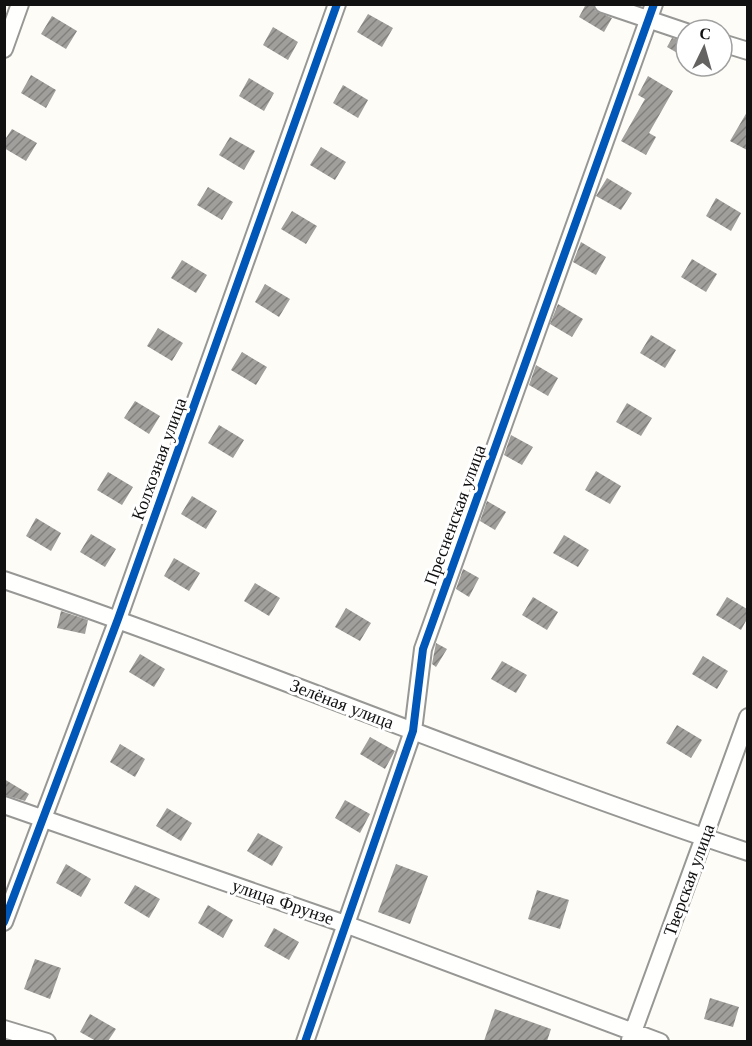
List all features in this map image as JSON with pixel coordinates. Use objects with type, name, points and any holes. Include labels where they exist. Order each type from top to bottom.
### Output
[{"type":"street","points":[[4,49],[20,4]]},
{"type":"street","name":"Колхозная улица","points":[[4,922],[118,619],[337,4]]},
{"type":"street","points":[[603,4],[674,28]]},
{"type":"street","name":"Пресненская улица","points":[[305,1041],[412,731],[423,649],[654,4]]},
{"type":"street","name":"Зелёная улица","points":[[4,580],[118,619],[412,731],[747,852]]},
{"type":"street","name":"Тверская улица","points":[[631,1037],[747,717]]},
{"type":"street","name":"улица Фрунзе","points":[[4,805],[345,924],[631,1037],[660,1041]]},
{"type":"street","points":[[4,1029],[47,1041]]},
{"type":"building","points":[[586,4],[593,4],[596,11],[612,18],[604,32],[579,17]]},
{"type":"building","points":[[368,14],[393,28],[382,47],[357,32]]},
{"type":"building","points":[[52,16],[77,31],[66,49],[41,34]]},
{"type":"building","points":[[273,27],[298,42],[288,60],[263,45]]},
{"type":"building","points":[[672,38],[674,39],[674,51],[667,47]]},
{"type":"building","points":[[31,75],[56,90],[46,108],[21,93]]},
{"type":"building","points":[[648,76],[673,91],[649,133],[656,137],[646,155],[621,141],[645,99],[638,95]]},
{"type":"building","points":[[249,78],[274,93],[264,111],[239,96]]},
{"type":"building","points":[[343,85],[368,100],[358,118],[333,103]]},
{"type":"building","points":[[747,112],[747,150],[730,141]]},
{"type":"building","points":[[12,129],[37,143],[26,161],[4,148],[4,141]]},
{"type":"building","points":[[230,137],[255,151],[244,170],[219,155]]},
{"type":"building","points":[[321,147],[346,162],[335,180],[310,165]]},
{"type":"building","points":[[607,178],[632,193],[621,210],[596,196]]},
{"type":"building","points":[[208,187],[233,202],[222,220],[197,205]]},
{"type":"building","points":[[716,198],[741,213],[731,231],[706,216]]},
{"type":"building","points":[[292,211],[317,226],[306,244],[281,229]]},
{"type":"building","points":[[581,242],[606,257],[596,275],[573,262]]},
{"type":"building","points":[[692,259],[717,274],[706,292],[681,277]]},
{"type":"building","points":[[182,260],[207,275],[196,293],[171,278]]},
{"type":"building","points":[[265,284],[290,299],[279,317],[255,302]]},
{"type":"building","points":[[558,304],[583,319],[572,337],[550,324]]},
{"type":"building","points":[[158,328],[183,343],[172,361],[147,346]]},
{"type":"building","points":[[651,335],[676,350],[665,368],[640,353]]},
{"type":"building","points":[[242,352],[267,367],[256,385],[231,370]]},
{"type":"building","points":[[536,365],[558,378],[548,396],[529,385]]},
{"type":"building","points":[[135,401],[160,416],[149,434],[124,418]]},
{"type":"building","points":[[627,403],[652,418],[641,436],[616,422]]},
{"type":"building","points":[[219,425],[244,440],[233,458],[208,443]]},
{"type":"building","points":[[511,435],[533,447],[522,465],[504,455]]},
{"type":"building","points":[[596,471],[621,486],[610,504],[585,490]]},
{"type":"building","points":[[108,472],[133,487],[122,505],[97,490]]},
{"type":"building","points":[[192,496],[217,511],[206,529],[181,514]]},
{"type":"building","points":[[487,501],[506,512],[495,530],[480,521]]},
{"type":"building","points":[[36,518],[61,533],[51,551],[26,536]]},
{"type":"building","points":[[91,534],[116,549],[105,567],[80,552]]},
{"type":"building","points":[[564,535],[589,550],[578,567],[553,553]]},
{"type":"building","points":[[174,558],[200,573],[189,591],[164,576]]},
{"type":"building","points":[[463,569],[479,578],[469,597],[456,589]]},
{"type":"building","points":[[255,583],[280,598],[269,616],[244,601]]},
{"type":"building","points":[[533,597],[558,612],[547,630],[522,615]]},
{"type":"building","points":[[727,597],[747,609],[747,619],[741,630],[716,615]]},
{"type":"building","points":[[346,608],[371,623],[360,641],[335,627]]},
{"type":"building","points":[[61,611],[88,620],[85,634],[57,628]]},
{"type":"building","points":[[436,643],[447,649],[436,667],[432,664]]},
{"type":"building","points":[[140,654],[165,669],[154,687],[129,672]]},
{"type":"building","points":[[703,656],[728,671],[717,689],[692,674]]},
{"type":"building","points":[[502,661],[527,675],[516,693],[491,679]]},
{"type":"building","points":[[677,725],[702,740],[691,758],[666,743]]},
{"type":"building","points":[[370,737],[395,751],[385,769],[360,754]]},
{"type":"building","points":[[120,744],[145,759],[135,777],[110,762]]},
{"type":"building","points":[[4,779],[29,794],[25,801],[4,795]]},
{"type":"building","points":[[345,800],[370,814],[360,833],[335,818]]},
{"type":"building","points":[[167,808],[192,823],[181,841],[156,826]]},
{"type":"building","points":[[258,833],[283,847],[272,866],[247,851]]},
{"type":"building","points":[[66,864],[91,879],[81,897],[56,883]]},
{"type":"building","points":[[396,864],[428,876],[410,924],[378,912]]},
{"type":"building","points":[[135,885],[160,899],[149,918],[124,903]]},
{"type":"building","points":[[537,890],[569,900],[560,929],[528,919]]},
{"type":"building","points":[[208,905],[233,920],[223,938],[198,923]]},
{"type":"building","points":[[274,928],[299,942],[289,960],[264,946]]},
{"type":"building","points":[[35,959],[61,968],[50,999],[24,989]]},
{"type":"building","points":[[710,998],[739,1007],[733,1027],[704,1019]]},
{"type":"building","points":[[495,1009],[551,1029],[547,1041],[484,1041]]},
{"type":"building","points":[[90,1014],[116,1029],[108,1041],[96,1041],[80,1032]]},
{"type":"cycle path","points":[[4,922],[118,619],[337,4]]},
{"type":"cycle path","points":[[305,1042],[413,731],[423,649],[654,4]]}]
